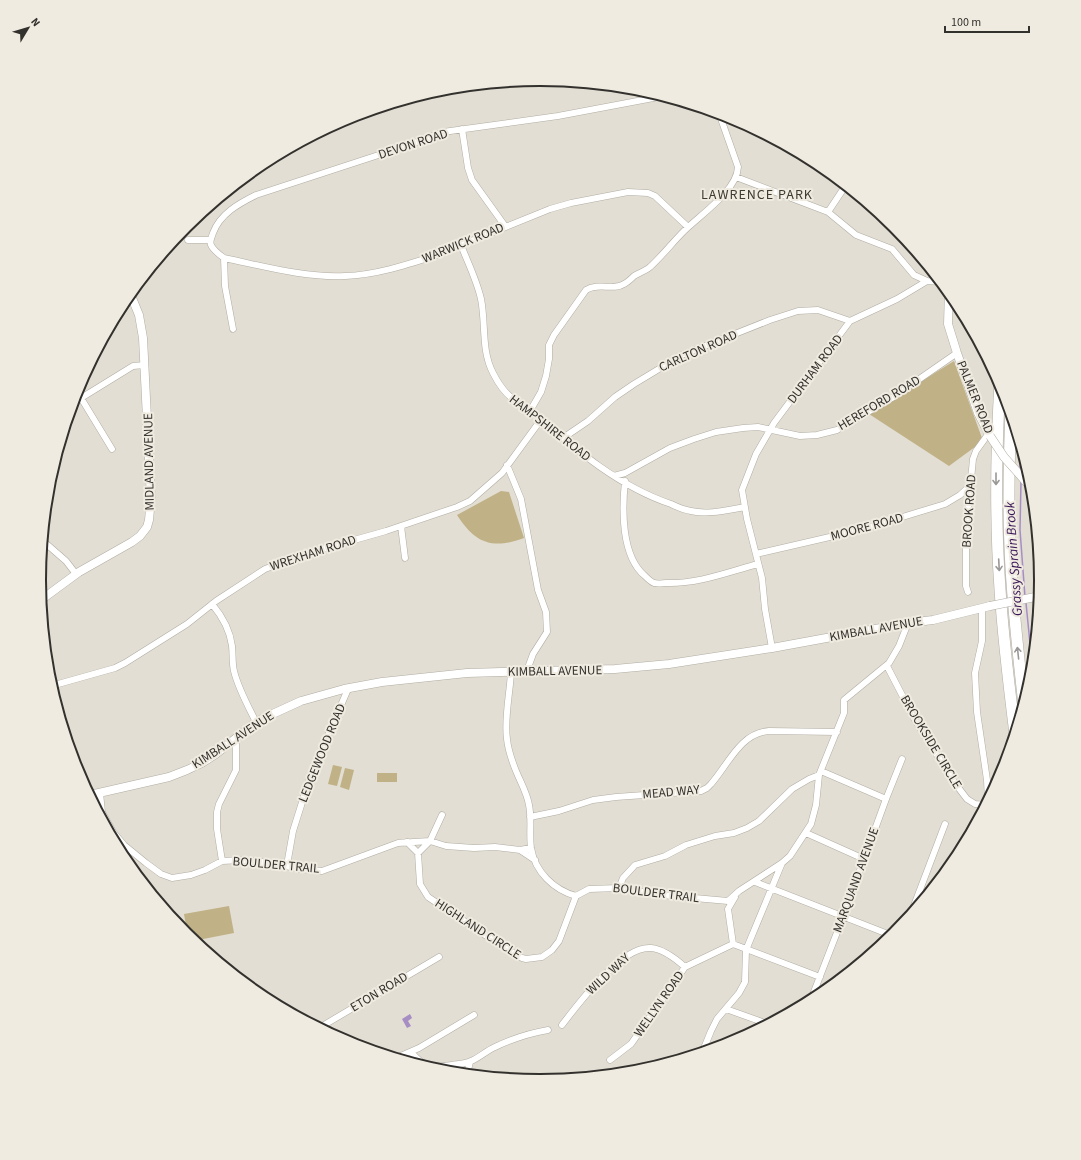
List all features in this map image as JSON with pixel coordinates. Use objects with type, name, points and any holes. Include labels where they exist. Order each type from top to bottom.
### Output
[{"type":"highway","points":[[999,397],[996,465],[998,553],[1003,628],[1014,723]]},
{"type":"highway","points":[[1011,427],[1009,500],[1011,568],[1016,636],[1022,689]]},
{"type":"street","name":"DEVON ROAD","points":[[210,240],[215,228],[223,216],[238,205],[256,196],[406,146],[442,132],[558,116],[652,98]]},
{"type":"street","points":[[530,411],[541,392],[549,358],[549,346],[554,335],[586,290],[597,286],[624,285],[632,277],[648,268],[688,227],[722,197],[738,174],[738,167],[721,120]]},
{"type":"street","points":[[462,129],[468,168],[472,180],[505,226]]},
{"type":"street","points":[[736,177],[828,212],[856,235],[892,249],[914,275],[927,281],[935,282]]},
{"type":"street","points":[[828,212],[843,189]]},
{"type":"street","name":"WARWICK ROAD","points":[[224,258],[299,273],[343,276],[360,275],[416,262],[550,209],[571,203],[628,192],[648,193],[655,196],[688,227]]},
{"type":"street","points":[[188,240],[210,240],[211,246],[224,258],[225,286],[233,329]]},
{"type":"street","name":"HAMPSHIRE ROAD","points":[[461,245],[481,298],[484,317],[484,340],[493,373],[502,388],[512,398],[600,467],[640,492],[689,511],[701,513],[745,508]]},
{"type":"street","name":"DURHAM ROAD","points":[[745,508],[742,490],[756,454],[770,430],[841,336],[850,321],[897,299],[927,281]]},
{"type":"street","name":"MIDLAND AVENUE","points":[[46,596],[76,574],[132,542],[143,533],[148,524],[151,499],[145,364],[141,323],[133,300]]},
{"type":"street","name":"PALMER ROAD","points":[[949,301],[948,324],[978,413],[989,434],[1004,457],[1024,478]]},
{"type":"street","name":"CARLTON ROAD","points":[[563,438],[588,421],[634,384],[682,355],[770,320],[798,311],[818,310],[850,321]]},
{"type":"street","points":[[842,318],[846,327]]},
{"type":"street","name":"HEREFORD ROAD","points":[[614,476],[626,473],[654,456],[694,439],[716,432],[758,427],[800,436],[817,435],[837,430],[892,398],[957,353]]},
{"type":"street","points":[[82,397],[133,366],[145,364]]},
{"type":"street","points":[[81,399],[112,449]]},
{"type":"street","name":"WREXHAM ROAD","points":[[58,684],[115,668],[126,663],[187,624],[212,604],[265,569],[280,562],[401,526],[458,507],[470,501],[502,473],[540,421]]},
{"type":"street","name":"BROOK ROAD","points":[[968,592],[966,586],[966,530],[973,459],[976,451],[989,434]]},
{"type":"street","points":[[507,465],[521,499],[538,590],[546,612],[547,632],[533,654],[529,665],[529,672]]},
{"type":"street","points":[[626,473],[623,513],[625,531],[631,557],[639,571],[653,583],[697,581],[758,564]]},
{"type":"street","name":"MOORE ROAD","points":[[756,554],[860,530],[945,504],[971,486]]},
{"type":"street","points":[[745,508],[762,578],[765,608],[772,648]]},
{"type":"street","points":[[401,526],[406,558]]},
{"type":"street","points":[[47,545],[66,561],[76,574]]},
{"type":"street","name":"KIMBALL AVENUE","points":[[95,794],[169,777],[187,770],[216,754],[256,722],[301,701],[348,689],[382,682],[467,673],[615,669],[669,664],[933,620],[1034,597]]},
{"type":"street","points":[[212,604],[222,617],[227,627],[232,644],[234,671],[242,693],[256,722]]},
{"type":"street","points":[[986,607],[982,641],[975,673],[977,712],[988,791]]},
{"type":"street","points":[[705,1046],[717,1019],[739,993],[745,982],[746,950],[782,863],[790,856],[806,834],[811,824],[816,805],[820,773],[844,713],[844,700],[887,666],[899,646],[908,623]]},
{"type":"street","name":"BROOKSIDE CIRCLE","points":[[887,666],[915,720],[954,782],[967,799],[975,804],[981,805]]},
{"type":"street","points":[[511,672],[506,724],[507,739],[514,766],[525,790],[529,805],[531,848]]},
{"type":"street","name":"LEDGEWOOD ROAD","points":[[287,865],[293,831],[310,777],[348,689]]},
{"type":"street","name":"MEAD WAY","points":[[530,817],[559,811],[594,800],[701,791],[712,784],[739,746],[763,731],[837,732]]},
{"type":"street","points":[[222,861],[217,829],[217,812],[219,804],[236,770],[236,739]]},
{"type":"street","name":"MARQUAND AVENUE","points":[[814,992],[902,759]]},
{"type":"street","points":[[820,773],[886,799]]},
{"type":"street","points":[[618,888],[623,878],[636,865],[666,856],[686,844],[715,836],[734,833],[747,828],[759,821],[792,790],[820,773]]},
{"type":"street","name":"BOULDER TRAIL","points":[[100,793],[102,807]]},
{"type":"street","points":[[407,842],[418,853],[430,841],[442,815]]},
{"type":"street","points":[[915,902],[945,824]]},
{"type":"street","points":[[806,834],[864,859]]},
{"type":"street","name":"BOULDER TRAIL","points":[[120,841],[146,863],[162,874],[172,878],[191,876],[222,861],[242,860],[322,871],[398,843],[407,842],[430,841],[446,846],[474,848],[495,847],[520,850],[531,848],[535,860],[549,882],[566,893],[576,896],[589,889],[618,888],[661,895],[728,901],[739,891],[782,863]]},
{"type":"street","name":"BOULDER TRAIL","points":[[520,850],[535,860]]},
{"type":"street","name":"HIGHLAND CIRCLE","points":[[418,853],[420,884],[428,896],[500,946],[522,958],[542,957],[552,950],[558,941],[576,896]]},
{"type":"street","points":[[755,882],[843,918],[886,934]]},
{"type":"street","points":[[739,891],[728,909],[733,944],[820,977]]},
{"type":"street","name":"WELLYN ROAD","points":[[610,1060],[631,1044],[685,967],[733,944]]},
{"type":"street","name":"WILD WAY","points":[[562,1025],[591,988],[622,958],[634,951],[649,948],[657,949],[685,967]]},
{"type":"street","name":"ETON ROAD","points":[[324,1025],[440,957]]},
{"type":"street","points":[[726,1009],[762,1022]]},
{"type":"street","points":[[404,1055],[474,1015]]},
{"type":"street","points":[[447,1065],[470,1062],[494,1048],[513,1040],[548,1030]]},
{"type":"street","points":[[411,1052],[418,1059]]},
{"type":"street","points":[[468,1069],[470,1062]]},
{"type":"shaded area","points":[[954,361],[983,441],[949,466],[869,414]]},
{"type":"shaded area","points":[[501,491],[509,492],[524,538],[513,542],[485,542],[471,532],[457,515]]},
{"type":"shaded area","points":[[333,765],[342,767],[337,786],[328,784]]},
{"type":"shaded area","points":[[345,768],[354,770],[349,790],[340,787]]},
{"type":"shaded area","points":[[377,773],[397,773],[397,782],[377,782]]},
{"type":"shaded area","points":[[229,906],[234,933],[201,939],[186,924],[184,914]]},
{"type":"shaded area","points":[[410,1014],[412,1018],[408,1021],[411,1026],[407,1028],[402,1019]]},
{"type":"waterway","name":"Grassy Sprain Brook","points":[[1020,461],[1020,471]]},
{"type":"waterway","name":"Grassy Sprain Brook","points":[[1021,481],[1020,530],[1025,597]]},
{"type":"waterway","name":"Grassy Sprain Brook","points":[[1026,603],[1030,648]]},
{"type":"district","name":"LAWRENCE PARK","points":[[757,195]]}]
